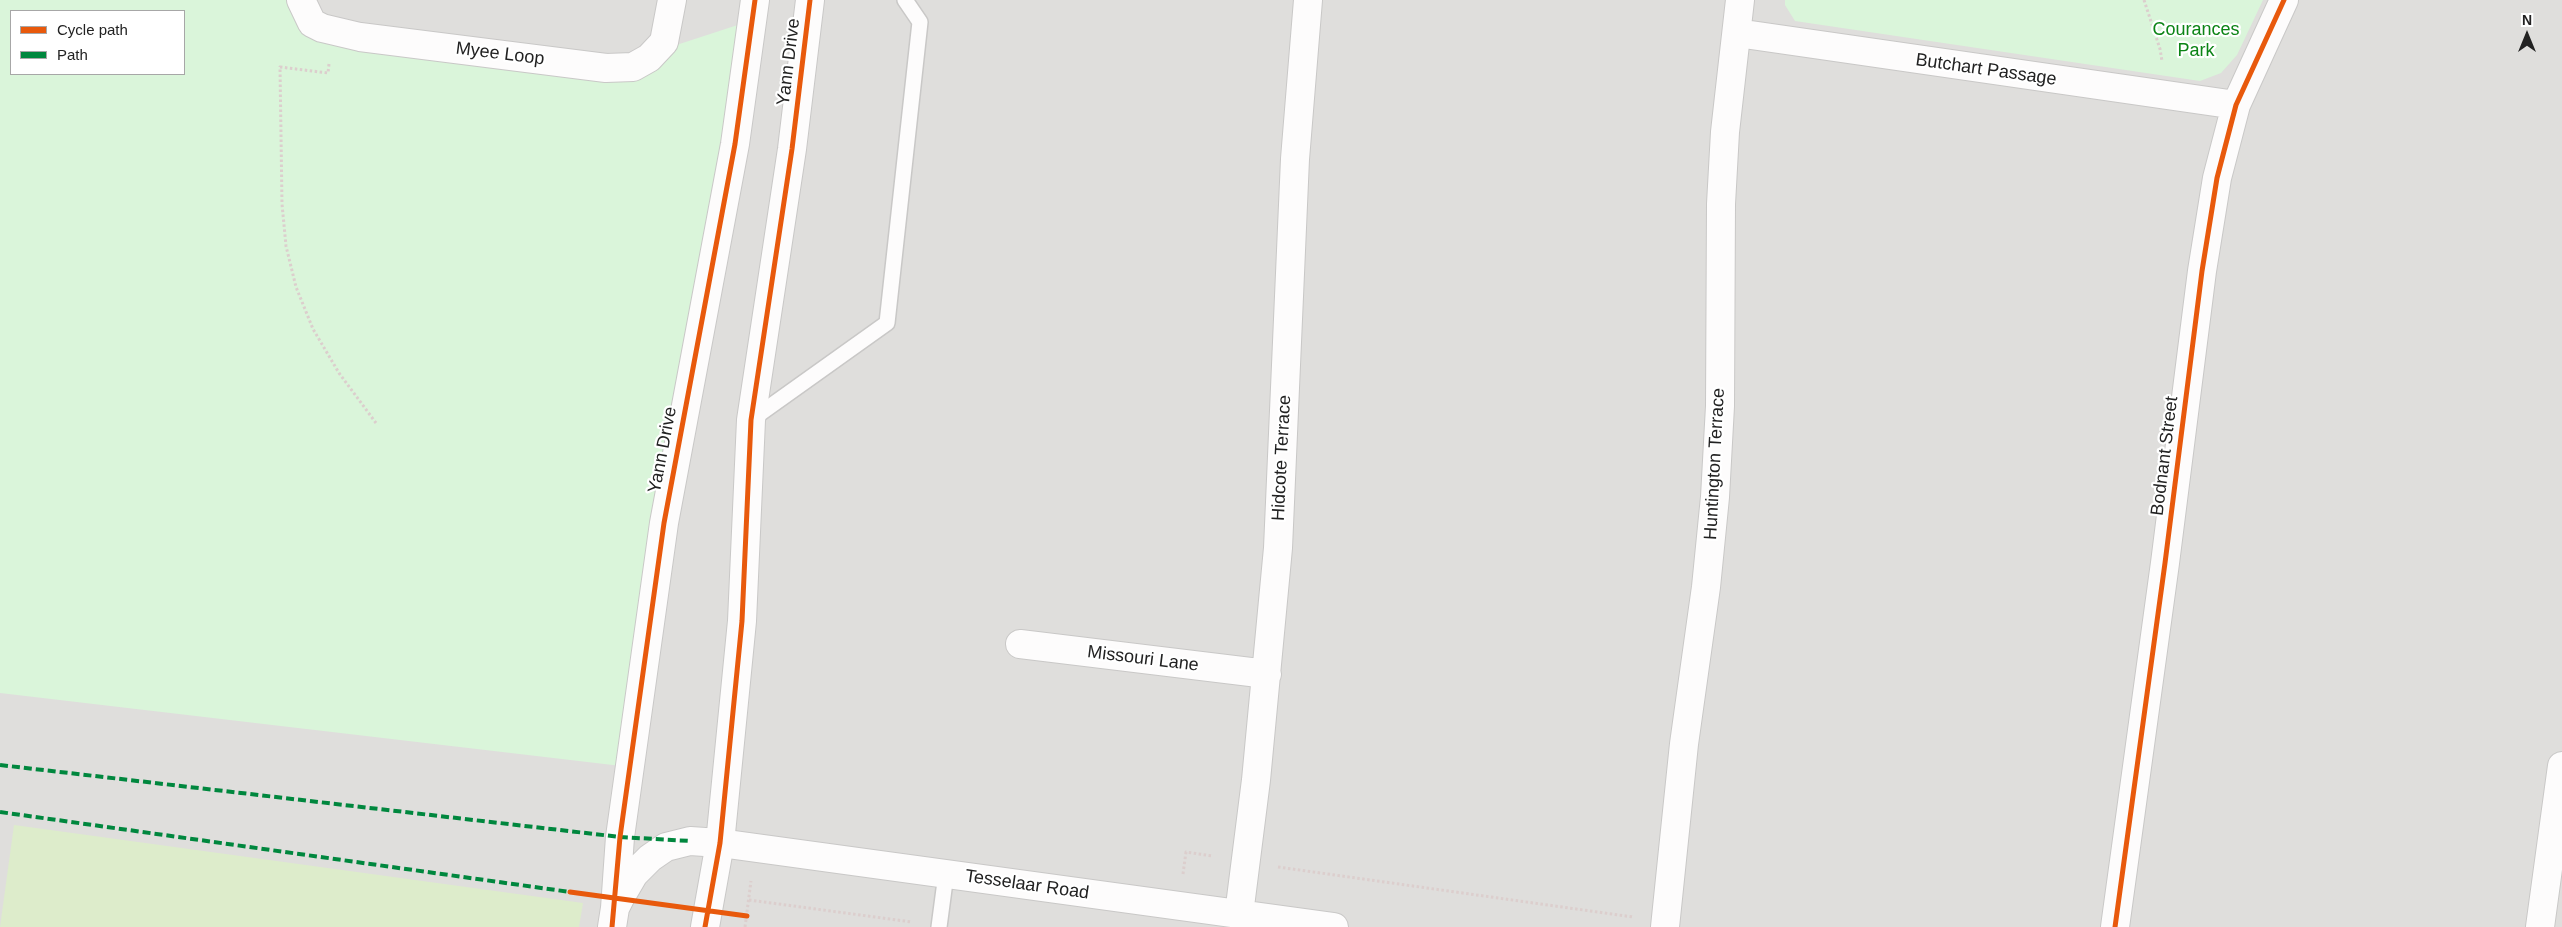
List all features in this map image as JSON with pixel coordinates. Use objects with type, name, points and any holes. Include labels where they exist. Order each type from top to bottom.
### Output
[{"type":"street","name":"Myee Loop","points":[[301,0],[312,23],[360,37],[606,68],[633,66],[650,58],[664,42],[672,0]]},
{"type":"street","name":"Yann Drive","points":[[614,917],[620,837],[664,523],[735,144],[756,0]]},
{"type":"street","name":"Yann Drive","points":[[706,919],[720,843],[742,621],[751,420],[792,149],[810,0]]},
{"type":"street","name":"Hidcote Terrace","points":[[1238,914],[1247,862],[1279,529],[1296,159],[1308,0]]},
{"type":"street","name":"Huntington Terrace","points":[[1665,924],[1684,744],[1706,587],[1715,497],[1720,406],[1721,204],[1726,132],[1740,0]]},
{"type":"street","name":"Bodnant Street","points":[[2115,927],[2165,563],[2202,271],[2217,178],[2236,105],[2284,0]]},
{"type":"street","name":"Butchart Passage","points":[[1737,33],[2236,105]]},
{"type":"street","name":"Missouri Lane","points":[[1020,644],[1266,674]]},
{"type":"street","points":[[2540,927],[2562,766]]},
{"type":"street","name":"Tesselaar Road","points":[[614,917],[634,874],[666,847],[690,841],[756,847],[1334,927]]},
{"type":"lane","points":[[751,420],[886,323],[920,22],[905,0]]},
{"type":"lane","points":[[939,927],[946,874]]},
{"type":"path","points":[[2144,0],[2162,60],[2160,95]]},
{"type":"path","points":[[331,30],[328,73],[280,67],[282,204],[286,246],[296,288],[313,329],[339,373],[376,423]]},
{"type":"path","points":[[745,927],[756,847]]},
{"type":"path","points":[[1180,906],[1186,852],[1665,924]]},
{"type":"path","points":[[749,900],[939,927]]},
{"type":"path","points":[[706,919],[747,916]]},
{"type":"shaded area","points":[[0,0],[2562,0],[2562,927],[0,927]]},
{"type":"green space","points":[[0,0],[301,0],[312,23],[606,68],[753,20],[630,767],[0,693]]},
{"type":"green space","name":"Courances Park","points":[[1785,0],[2263,0],[2237,55],[2221,73],[2200,81],[1795,21],[1785,5]]},
{"type":"green space","points":[[14,825],[583,903],[579,927],[0,927]]},
{"type":"marked path","points":[[0,765],[620,837],[690,841]]},
{"type":"marked path","points":[[0,812],[570,892]]},
{"type":"cycle path","points":[[612,927],[620,837],[664,523],[735,144],[755,0]]},
{"type":"cycle path","points":[[705,927],[720,843],[742,621],[751,420],[792,149],[810,0]]},
{"type":"cycle path","points":[[2115,927],[2165,563],[2202,271],[2217,178],[2236,105],[2284,0]]},
{"type":"cycle path","points":[[570,892],[747,916]]}]
